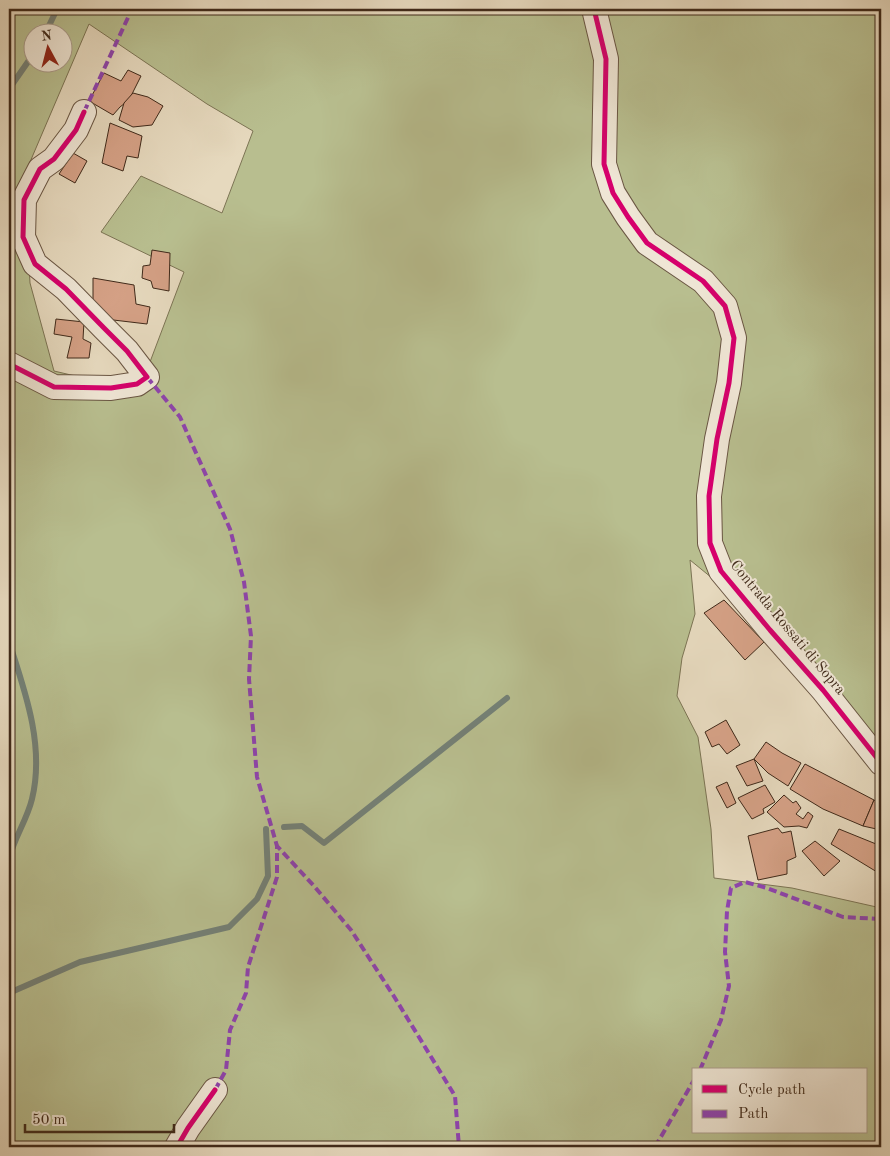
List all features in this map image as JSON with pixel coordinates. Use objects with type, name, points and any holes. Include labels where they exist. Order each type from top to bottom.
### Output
[{"type":"street","name":"Contrada Rossati di Sopra","points":[[594,9],[606,59],[604,164],[613,193],[647,243],[703,282],[725,306],[734,338],[728,383],[716,440],[709,496],[710,543],[721,571],[823,690],[881,764]]},
{"type":"street","points":[[9,364],[54,387],[111,388],[137,384],[147,377],[127,351],[66,289],[35,264],[23,236],[24,200],[40,169],[54,159],[76,130],[84,112]]},
{"type":"street","points":[[177,1147],[215,1090]]},
{"type":"green space","points":[[9,9],[881,9],[881,764],[756,614],[690,560],[695,614],[682,658],[677,696],[698,737],[711,829],[714,878],[792,888],[881,908],[881,1147],[9,1147]],"holes":[[[22,22],[72,22],[72,64],[89,24],[207,104],[253,131],[222,213],[141,176],[101,232],[184,272],[139,391],[54,371],[30,283],[24,176],[68,72],[22,72]]]},
{"type":"building","points":[[128,70],[141,76],[129,100],[113,115],[89,101],[104,73],[121,81]]},
{"type":"building","points":[[133,93],[148,97],[163,106],[152,125],[133,127],[119,120],[124,103]]},
{"type":"building","points":[[110,123],[142,136],[138,158],[127,156],[123,171],[102,163]]},
{"type":"building","points":[[73,153],[87,161],[75,183],[59,174]]},
{"type":"building","points":[[152,250],[170,253],[169,291],[153,288],[151,281],[142,278],[143,266],[150,265]]},
{"type":"building","points":[[93,278],[134,285],[136,304],[150,307],[147,324],[105,319],[93,307]]},
{"type":"building","points":[[56,319],[84,322],[83,339],[91,343],[89,358],[67,358],[72,337],[54,334]]},
{"type":"building","points":[[724,600],[764,642],[745,660],[704,613]]},
{"type":"building","points":[[726,720],[740,745],[727,754],[719,744],[712,747],[705,732]]},
{"type":"building","points":[[766,742],[801,763],[788,786],[768,773],[754,759]]},
{"type":"building","points":[[754,759],[763,781],[747,786],[736,766]]},
{"type":"building","points":[[805,764],[874,800],[863,826],[823,809],[790,789]]},
{"type":"building","points":[[727,782],[736,803],[727,808],[716,787]]},
{"type":"building","points":[[765,785],[775,802],[763,809],[764,813],[752,819],[738,798]]},
{"type":"building","points":[[784,795],[793,803],[796,801],[801,808],[796,814],[803,819],[808,812],[813,816],[807,828],[799,826],[784,827],[767,812]]},
{"type":"building","points":[[874,800],[881,804],[881,830],[863,826]]},
{"type":"building","points":[[778,828],[782,833],[791,831],[796,857],[787,861],[787,874],[758,880],[748,836]]},
{"type":"building","points":[[839,829],[881,846],[881,865],[877,872],[831,844]]},
{"type":"building","points":[[815,841],[840,861],[824,876],[802,851]]},
{"type":"waterway","points":[[51,22],[57,9]]},
{"type":"waterway","points":[[9,89],[22,70]]},
{"type":"waterway","points":[[9,642],[27,699],[35,739],[36,759],[32,799],[9,859]]},
{"type":"waterway","points":[[284,827],[302,826],[324,843],[507,698]]},
{"type":"waterway","points":[[9,993],[80,962],[229,927],[257,899],[268,876],[266,829]]},
{"type":"marked path","points":[[84,112],[132,9]]},
{"type":"marked path","points":[[147,377],[180,417],[230,529],[244,582],[251,636],[249,679],[257,777],[277,846]]},
{"type":"marked path","points":[[215,1090],[226,1070],[230,1030],[246,993],[248,967],[277,877],[277,846],[351,930],[455,1096],[459,1147]]},
{"type":"marked path","points":[[701,1068],[721,1020],[729,986],[725,952],[727,911],[731,888],[745,882],[767,888],[843,917],[881,919]]},
{"type":"marked path","points":[[655,1147],[692,1083]]},
{"type":"cycle path","points":[[594,9],[606,59],[604,164],[613,193],[647,243],[703,281],[725,306],[734,338],[729,383],[717,439],[709,496],[710,543],[721,571],[823,690],[881,763]]},
{"type":"cycle path","points":[[9,364],[54,387],[111,388],[137,384],[147,377],[127,351],[66,289],[35,264],[23,237],[24,200],[40,169],[54,159],[76,130],[84,112]]},
{"type":"cycle path","points":[[177,1147],[215,1090]]}]
